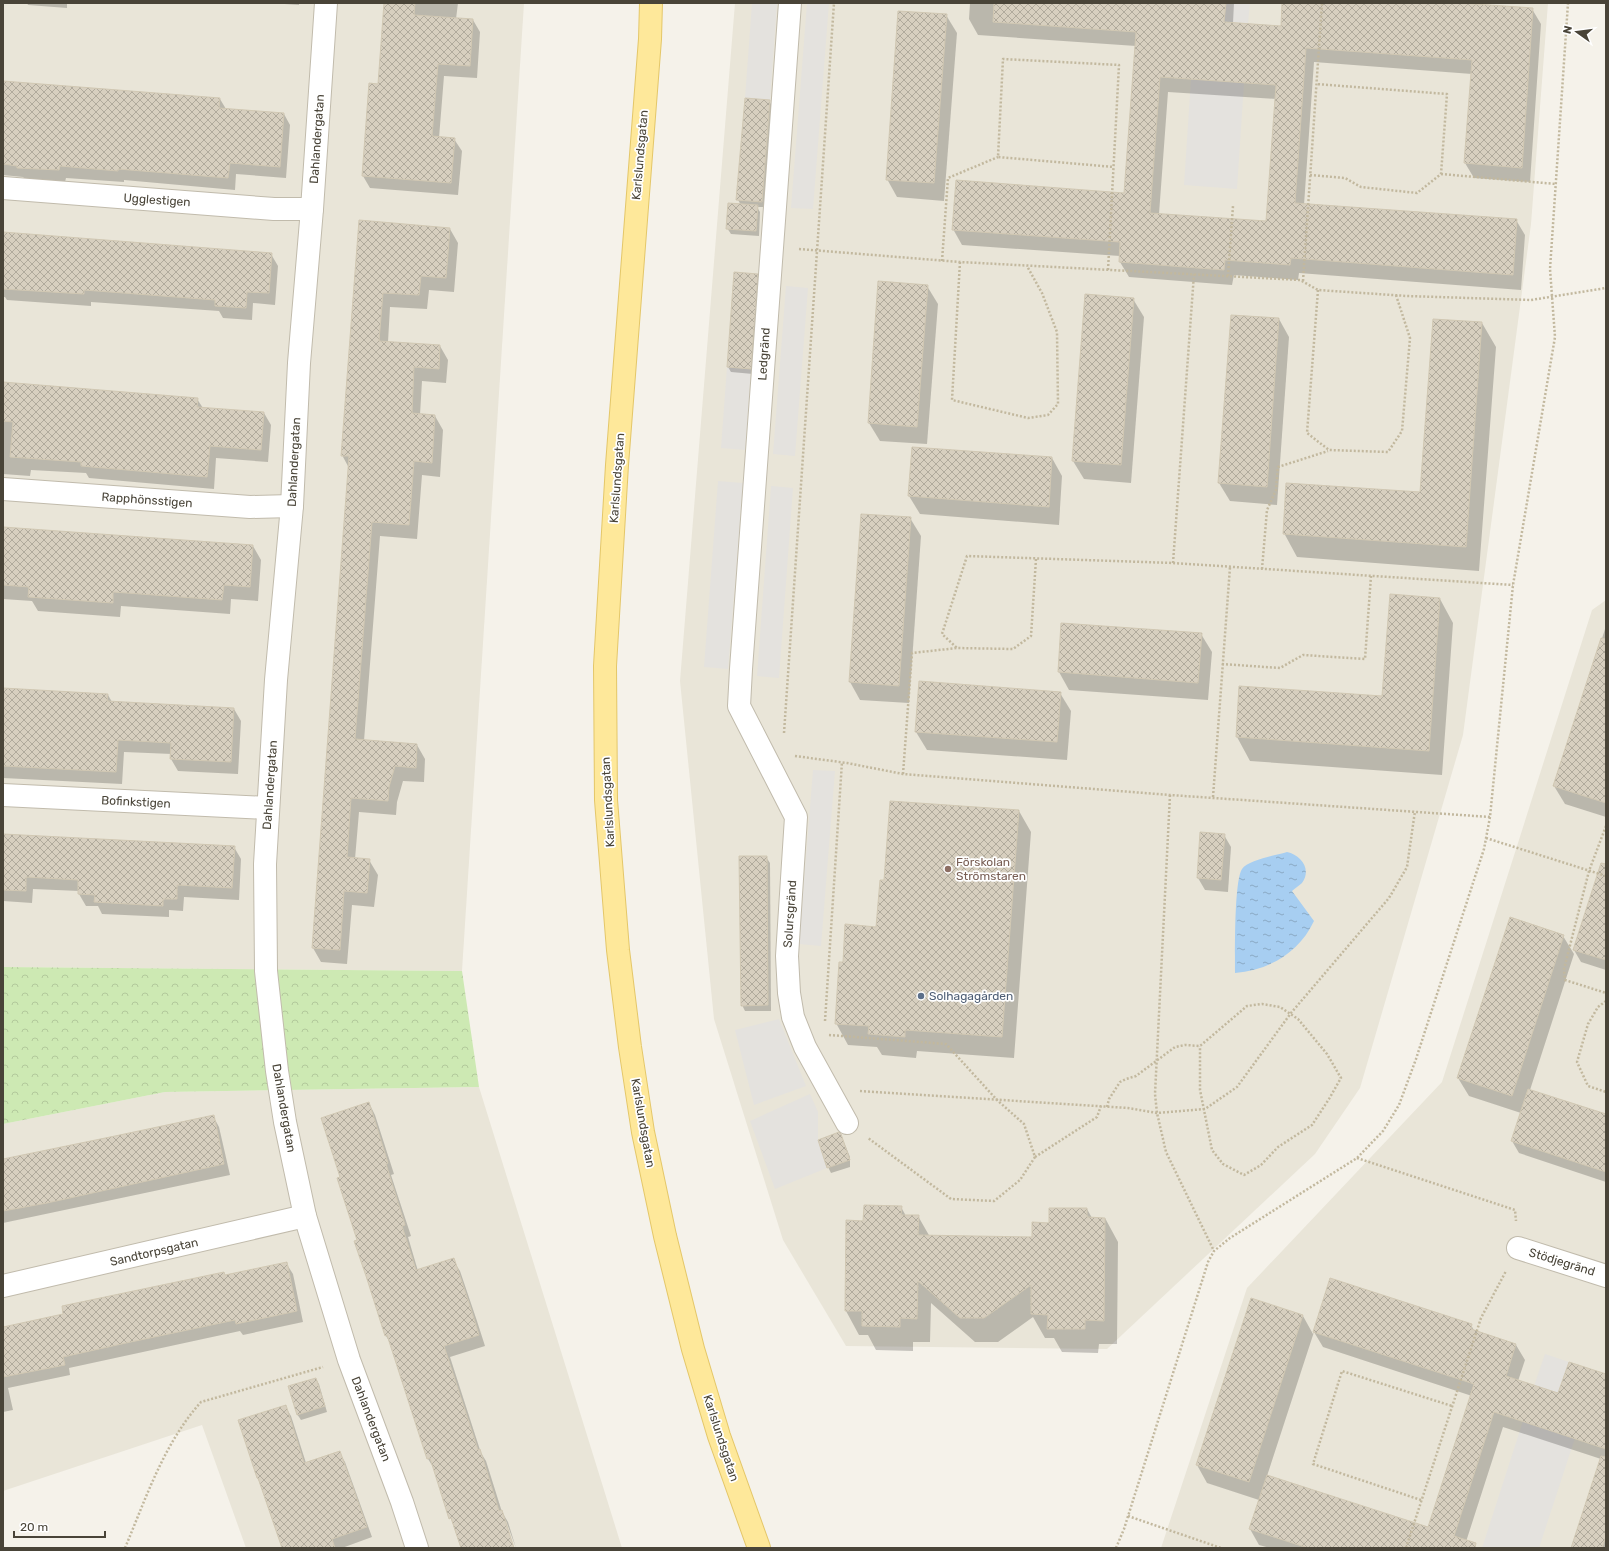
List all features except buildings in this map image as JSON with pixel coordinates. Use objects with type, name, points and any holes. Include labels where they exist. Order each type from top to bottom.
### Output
[{"type":"main road","name":"Karlslundsgatan","points":[[651,3],[650,39],[618,449],[606,658],[606,800],[618,950],[630,1047],[645,1140],[665,1236],[693,1349],[720,1436],[759,1548]]},
{"type":"main road","name":"Karlslundsgatan","points":[[650,39],[656,3]]},
{"type":"street","name":"Dahlandergatan","points":[[326,3],[312,208],[299,363],[292,506],[276,680],[268,808],[265,864],[266,971],[277,1071],[284,1115],[305,1216],[349,1360],[402,1502],[417,1548]]},
{"type":"street","name":"Ledgränd","points":[[739,706],[790,3]]},
{"type":"street","name":"Ugglestigen","points":[[3,188],[274,209],[312,208]]},
{"type":"street","name":"Rapphönsstigen","points":[[3,489],[250,507],[292,506]]},
{"type":"street","name":"Solursgränd","points":[[739,706],[776,760],[796,817],[787,956],[789,993],[793,1017],[805,1047],[847,1123]]},
{"type":"street","name":"Bofinkstigen","points":[[3,795],[268,808]]},
{"type":"street","name":"Sandtorpsgatan","points":[[3,1286],[305,1216]]},
{"type":"street","name":"Stödjegränd","points":[[1518,1248],[1606,1276]]},
{"type":"path","points":[[834,3],[817,250],[776,760],[842,762],[903,774],[1170,795],[1490,817]]},
{"type":"path","points":[[1303,282],[1322,3]]},
{"type":"path","points":[[1116,1548],[1124,1529],[1208,1262],[1214,1251],[1230,1238],[1358,1158],[1383,1131],[1399,1105],[1416,1059],[1484,849],[1490,817],[1513,585],[1555,337],[1550,269],[1568,3]]},
{"type":"path","points":[[998,157],[1003,59],[1119,65],[1108,270]]},
{"type":"path","points":[[1316,84],[1447,94],[1441,174]]},
{"type":"path","points":[[942,261],[948,178],[998,157],[1114,167]]},
{"type":"path","points":[[1310,175],[1344,178],[1361,187],[1416,193],[1441,174],[1556,184]]},
{"type":"path","points":[[1228,276],[1233,206]]},
{"type":"path","points":[[772,246],[942,261],[1300,280],[1318,290],[1396,295],[1531,300],[1606,288]]},
{"type":"path","points":[[960,262],[952,400],[1028,418],[1048,415],[1058,404],[1057,332],[1042,293],[1027,266]]},
{"type":"path","points":[[1173,563],[1194,274]]},
{"type":"path","points":[[1318,290],[1307,433],[1329,450]]},
{"type":"path","points":[[1262,569],[1267,510],[1276,490],[1278,467],[1329,450],[1388,452],[1402,431],[1410,338],[1396,295]]},
{"type":"path","points":[[957,648],[942,634],[968,556],[1230,566],[1513,585]]},
{"type":"path","points":[[903,774],[912,653],[957,648],[1013,649],[1031,636],[1036,558]]},
{"type":"path","points":[[1213,797],[1230,566]]},
{"type":"path","points":[[1222,664],[1280,668],[1303,655],[1365,659],[1371,576]]},
{"type":"path","points":[[824,1027],[842,762]]},
{"type":"path","points":[[1170,795],[1155,1094],[1157,1113],[1166,1152],[1214,1251]]},
{"type":"path","points":[[833,1097],[845,1090],[1101,1106],[1128,1108],[1157,1113],[1205,1109],[1237,1087],[1291,1014],[1389,898],[1406,867],[1415,811]]},
{"type":"path","points":[[1606,826],[1589,871],[1564,969],[1565,980],[1606,993]]},
{"type":"path","points":[[1486,838],[1606,876]]},
{"type":"path","points":[[1606,1001],[1598,1007],[1588,1024],[1577,1062],[1588,1086],[1606,1092]]},
{"type":"path","points":[[1107,1107],[1109,1099],[1120,1082],[1126,1078],[1136,1076],[1175,1047],[1185,1045],[1200,1046],[1247,1006],[1262,1004],[1280,1007],[1298,1019],[1326,1054],[1340,1078],[1329,1099],[1312,1125],[1278,1147],[1261,1165],[1244,1176],[1224,1164],[1212,1150],[1200,1090],[1200,1046]]},
{"type":"path","points":[[824,1035],[946,1044],[998,1100],[1024,1124],[1035,1157]]},
{"type":"path","points":[[847,1123],[951,1200],[994,1201],[1020,1180],[1035,1157],[1097,1117],[1101,1106]]},
{"type":"path","points":[[1358,1158],[1515,1210],[1518,1248],[1481,1318],[1406,1548]]},
{"type":"path","points":[[125,1548],[163,1458],[188,1416],[201,1402],[349,1360]]},
{"type":"path","points":[[1421,1500],[1313,1464],[1342,1371],[1452,1406]]},
{"type":"path","points":[[1128,1516],[1222,1548]]},
{"type":"shaded area","points":[[3,3],[524,3],[462,971],[3,967]]},
{"type":"shaded area","points":[[735,3],[1548,3],[1531,224],[1463,735],[1360,1088],[1315,1154],[1107,1349],[846,1346],[783,1240],[714,1019],[680,681]]},
{"type":"shaded area","points":[[752,3],[777,3],[770,100],[745,98]]},
{"type":"shaded area","points":[[807,3],[829,3],[813,209],[791,208]]},
{"type":"shaded area","points":[[1226,3],[1250,3],[1248,23],[1195,20]]},
{"type":"shaded area","points":[[1191,79],[1244,83],[1237,189],[1184,185]]},
{"type":"shaded area","points":[[786,286],[808,288],[795,456],[773,454]]},
{"type":"shaded area","points":[[727,367],[751,369],[745,450],[721,448]]},
{"type":"shaded area","points":[[718,481],[743,483],[728,669],[704,667]]},
{"type":"shaded area","points":[[771,486],[793,488],[779,678],[757,676]]},
{"type":"shaded area","points":[[1606,600],[1606,1548],[1161,1548],[1247,1288],[1442,1082],[1592,610]]},
{"type":"shaded area","points":[[813,770],[835,771],[821,946],[799,944]]},
{"type":"shaded area","points":[[779,1019],[806,1086],[754,1105],[735,1030]]},
{"type":"shaded area","points":[[479,1087],[622,1548],[246,1548],[202,1425],[3,1491],[3,1124],[165,1092]]},
{"type":"shaded area","points":[[810,1094],[818,1112],[818,1140],[827,1168],[775,1189],[750,1121]]},
{"type":"shaded area","points":[[1545,1354],[1569,1362],[1563,1380],[1586,1403],[1534,1386]]},
{"type":"shaded area","points":[[1523,1421],[1575,1438],[1539,1548],[1482,1548]]},
{"type":"green space","points":[[3,967],[462,971],[479,1087],[165,1092],[3,1124]]},
{"type":"water","points":[[1287,852],[1297,856],[1304,863],[1306,873],[1305,878],[1302,883],[1292,891],[1314,921],[1300,942],[1282,958],[1260,968],[1235,973],[1236,902],[1239,876],[1242,869],[1256,860]]},
{"type":"place","name":"Förskolan Strömstaren","points":[[948,869]]},
{"type":"place","name":"Solhagagården","points":[[921,996]]}]
